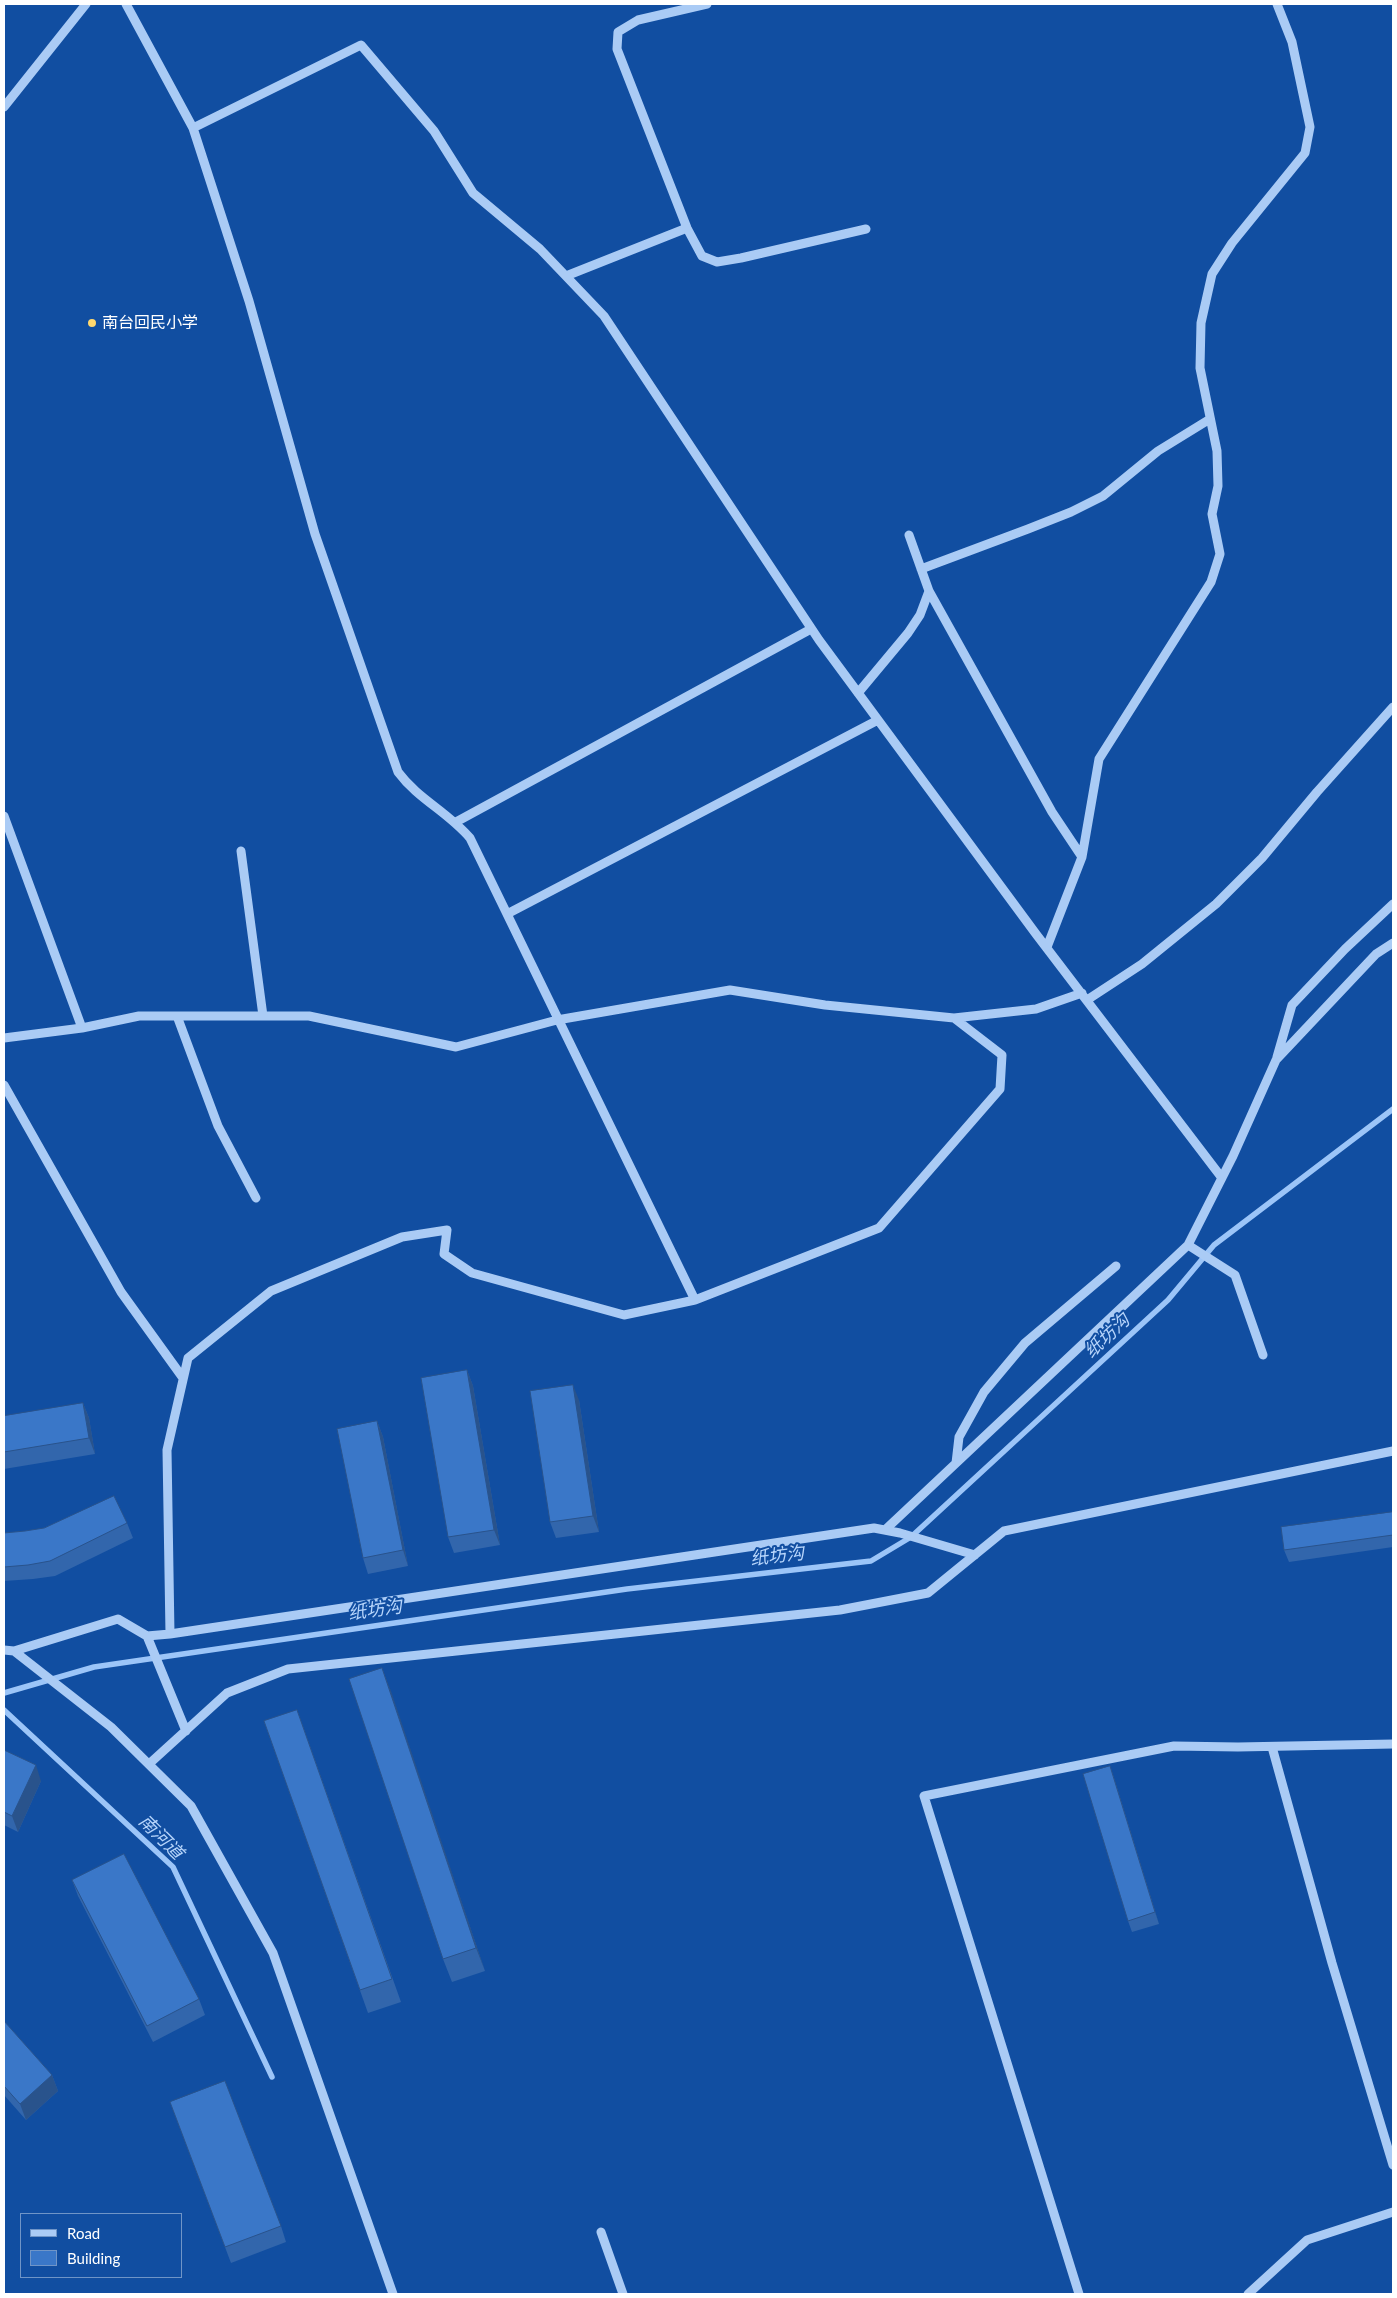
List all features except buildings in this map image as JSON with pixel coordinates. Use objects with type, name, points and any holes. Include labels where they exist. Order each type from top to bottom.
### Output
[{"type":"street","points":[[4,107],[86,4]]},
{"type":"street","points":[[126,4],[193,128],[249,301],[315,534],[398,772],[410,788],[456,822],[470,838],[695,1300]]},
{"type":"street","points":[[707,4],[638,20],[618,32],[617,49],[687,228],[702,256],[717,262],[866,229]]},
{"type":"street","points":[[1047,947],[1082,857],[1099,759],[1211,582],[1220,554],[1212,514],[1218,486],[1217,451],[1200,368],[1201,323],[1212,274],[1232,243],[1305,152],[1310,127],[1292,42],[1277,4]]},
{"type":"street","points":[[193,128],[361,44],[434,131],[473,193],[540,249],[604,316],[812,629],[1084,997],[1222,1178]]},
{"type":"street","points":[[566,276],[687,228]]},
{"type":"street","points":[[921,569],[1028,530],[1103,496],[1151,456],[1210,419]]},
{"type":"street","points":[[909,535],[928,591],[1052,812],[1082,857]]},
{"type":"street","points":[[858,693],[908,634],[920,615],[928,591]]},
{"type":"street","points":[[456,822],[812,629]]},
{"type":"street","points":[[4,1038],[82,1028],[139,1016],[309,1016],[456,1047],[557,1020],[730,990],[825,1005],[954,1018],[1036,1009],[1084,997],[1142,964],[1216,904],[1262,858],[1317,792],[1393,707]]},
{"type":"street","points":[[507,914],[878,720]]},
{"type":"street","points":[[4,816],[82,1028]]},
{"type":"street","points":[[241,850],[263,1016]]},
{"type":"street","points":[[886,1529],[1188,1245],[1222,1178],[1276,1060],[1292,1005],[1345,949],[1393,904]]},
{"type":"street","points":[[1276,1060],[1376,954],[1393,943]]},
{"type":"street","points":[[177,1016],[218,1126],[256,1198]]},
{"type":"street","points":[[170,1634],[167,1450],[188,1358],[271,1291],[402,1237],[447,1230],[444,1254],[472,1273],[556,1298],[624,1315],[695,1300],[879,1228],[1000,1090],[1002,1055],[954,1018]]},
{"type":"street","points":[[4,1085],[121,1292],[183,1378]]},
{"type":"street","points":[[1188,1245],[1236,1275],[1263,1355]]},
{"type":"street","points":[[956,1463],[959,1437],[990,1385],[1025,1343],[1116,1266]]},
{"type":"street","points":[[149,1764],[227,1693],[288,1669],[840,1610],[928,1593],[1004,1531],[1393,1451]]},
{"type":"street","points":[[4,1650],[14,1651],[118,1620],[147,1636],[170,1634],[874,1528],[886,1529],[975,1555]]},
{"type":"street","points":[[147,1636],[186,1731]]},
{"type":"street","points":[[14,1651],[111,1727],[191,1806],[273,1953],[394,2294]]},
{"type":"street","points":[[1078,2294],[924,1796],[1174,1746],[1393,1744]]},
{"type":"street","points":[[1272,1746],[1332,1962],[1393,2165]]},
{"type":"street","points":[[1248,2294],[1308,2240],[1393,2212]]},
{"type":"street","points":[[601,2232],[623,2294]]},
{"type":"waterway","name":"纸坊沟","points":[[4,1693],[94,1667],[627,1589],[871,1561],[911,1537],[1168,1300],[1214,1245],[1393,1109]]},
{"type":"waterway","name":"南河道","points":[[4,1710],[173,1867],[272,2077]]},
{"type":"place","name":"南台回民小学","points":[[92,323]]}]
